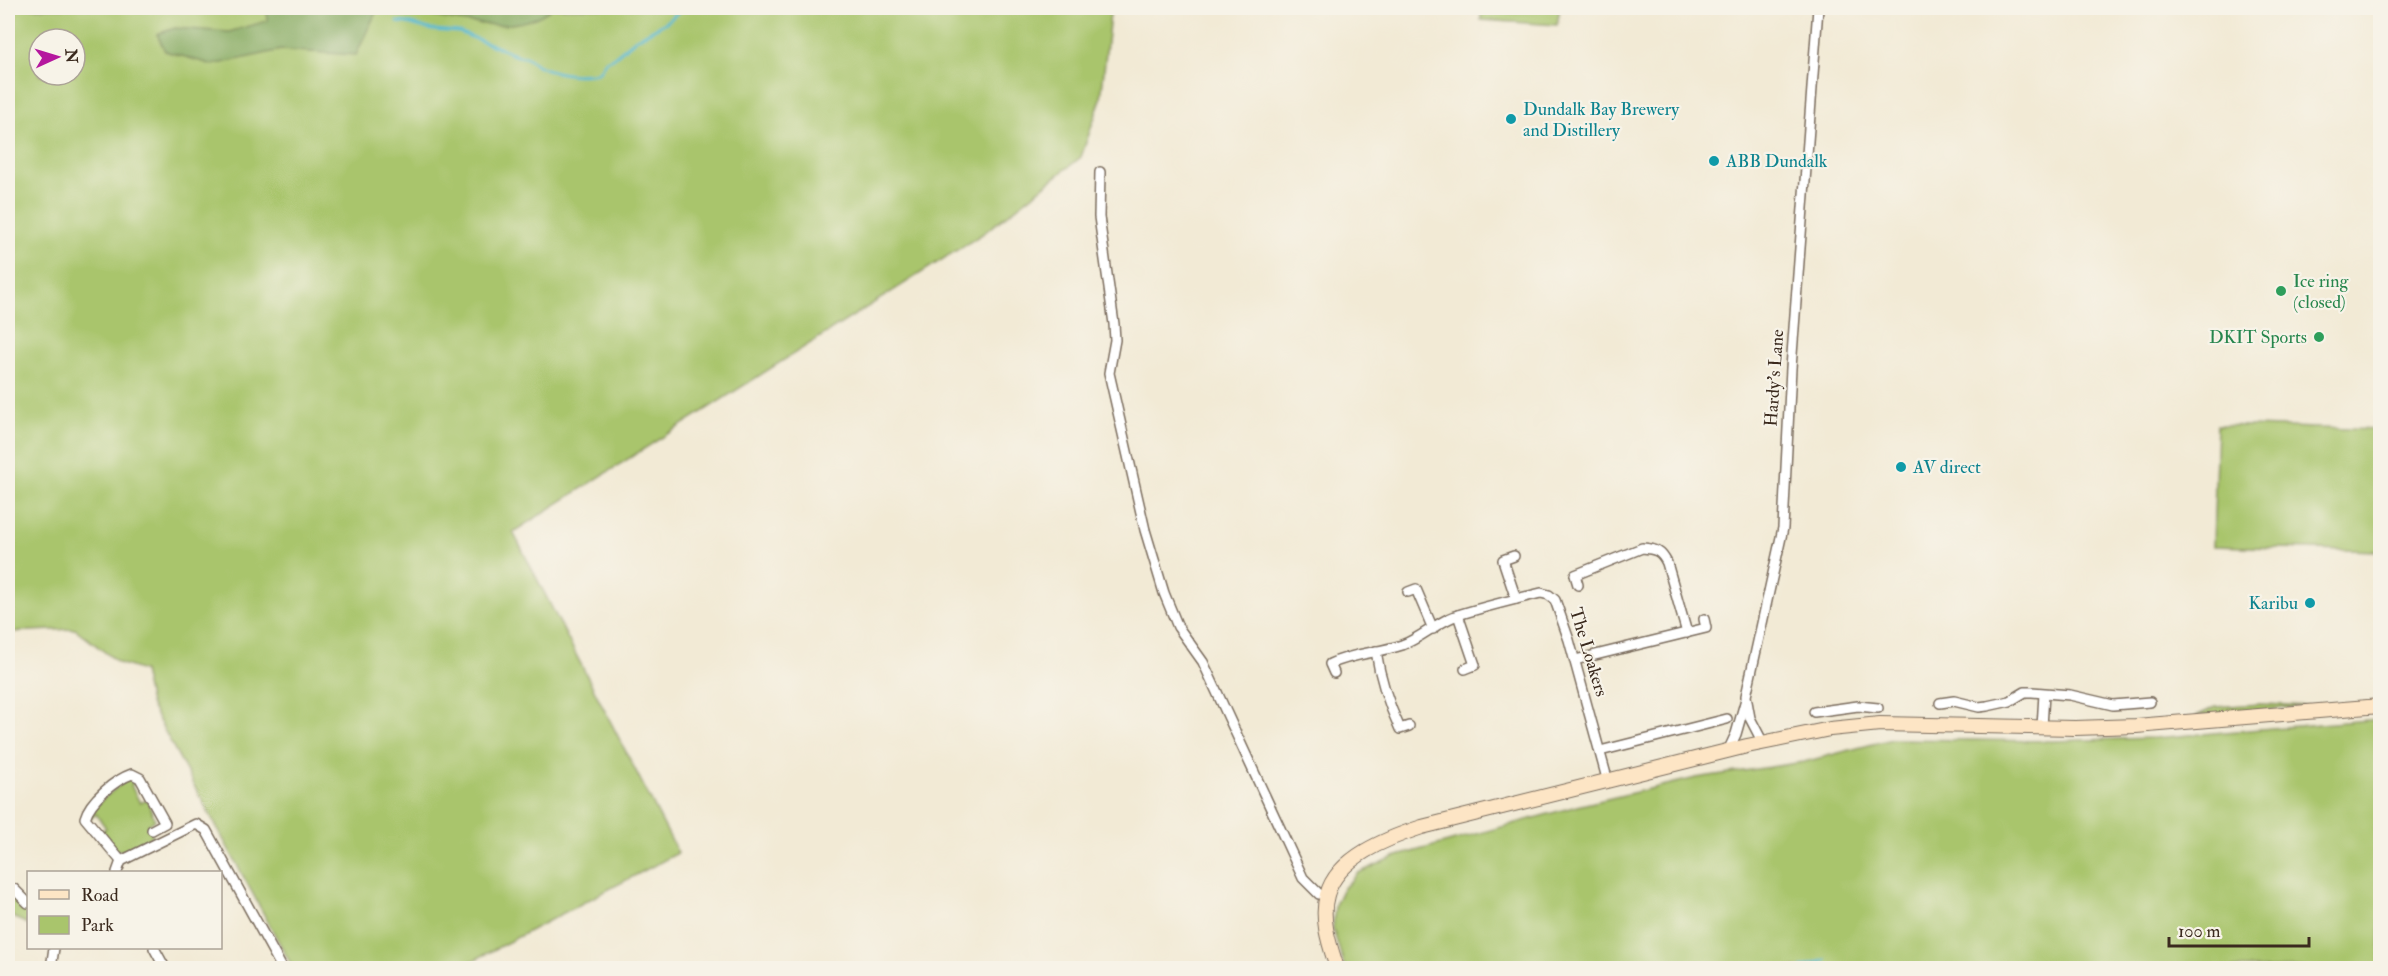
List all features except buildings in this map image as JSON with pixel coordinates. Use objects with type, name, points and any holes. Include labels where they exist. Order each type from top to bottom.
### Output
[{"type":"main road","points":[[1337,969],[1325,926],[1326,896],[1332,881],[1343,869],[1377,845],[1422,827],[1728,751],[1839,728],[1880,724],[2042,727],[2175,724],[2380,706]]},
{"type":"street","name":"Hardy's Lane","points":[[1763,743],[1750,718],[1746,696],[1783,528],[1792,357],[1818,8]]},
{"type":"street","points":[[1100,172],[1098,218],[1115,340],[1109,373],[1145,530],[1164,593],[1178,627],[1203,662],[1303,878],[1319,894],[1326,896]]},
{"type":"street","points":[[1578,585],[1575,575],[1642,548],[1662,552],[1687,633]]},
{"type":"street","points":[[1514,556],[1503,560],[1516,599]]},
{"type":"street","points":[[1408,592],[1416,589],[1433,629]]},
{"type":"street","name":"The Loakers","points":[[1334,673],[1330,664],[1359,654],[1406,644],[1458,615],[1541,593],[1549,595],[1555,600],[1575,660],[1608,782]]},
{"type":"street","points":[[1458,615],[1475,665],[1466,669]]},
{"type":"street","points":[[1575,660],[1706,628],[1704,619]]},
{"type":"street","points":[[1376,651],[1380,676],[1392,712],[1400,729],[1409,726]]},
{"type":"street","points":[[1940,704],[1954,701],[1979,707],[2010,701],[2025,692],[2070,695],[2113,705],[2150,702]]},
{"type":"street","points":[[2042,727],[2044,694]]},
{"type":"street","points":[[1728,751],[1736,734],[1746,696]]},
{"type":"street","points":[[1814,711],[1858,706],[1878,708]]},
{"type":"street","points":[[1839,728],[1840,709]]},
{"type":"street","points":[[1600,751],[1727,719]]},
{"type":"street","points":[[121,861],[85,818],[87,809],[120,778],[132,774],[140,778],[165,823],[152,830]]},
{"type":"street","points":[[118,871],[121,861],[196,824],[206,830],[282,969]]},
{"type":"street","points":[[8,887],[14,889],[27,902]]},
{"type":"street","points":[[51,969],[54,949]]},
{"type":"street","points":[[155,949],[165,969]]},
{"type":"green space","points":[[8,8],[1110,8],[1101,99],[1081,157],[984,233],[513,532],[678,853],[459,968],[293,968],[150,704],[143,671],[119,663],[75,629],[8,632]]},
{"type":"green space","points":[[267,8],[378,8],[356,55],[281,50],[213,65],[165,51],[157,34],[175,28],[229,32],[267,21]]},
{"type":"green space","points":[[396,8],[552,8],[520,23],[502,25],[464,22]]},
{"type":"green space","points":[[1481,8],[1560,8],[1557,25],[1481,20]]},
{"type":"green space","points":[[2217,425],[2380,430],[2380,551],[2213,546]]},
{"type":"green space","points":[[2260,704],[2308,706],[2196,716],[2216,707]]},
{"type":"green space","points":[[2380,719],[2380,968],[1345,968],[1333,929],[1335,905],[1342,890],[1358,873],[1394,857],[1577,806],[1696,778],[1804,762],[1892,739],[2051,741],[2155,738]]},
{"type":"green space","points":[[128,778],[137,782],[131,785],[140,803],[147,800],[155,820],[148,825],[153,836],[126,851],[116,850],[102,831],[106,828],[96,814],[90,819],[90,810]]},
{"type":"green space","points":[[8,893],[15,895],[27,908],[27,924],[8,915]]},
{"type":"waterway","points":[[397,22],[433,30],[459,32],[513,55],[527,58],[544,68],[559,73],[583,75],[598,73],[606,61],[684,8]]},
{"type":"waterway","points":[[1802,968],[1826,960]]},
{"type":"place","name":"Dundalk Bay Brewery and Distillery","points":[[1511,119]]},
{"type":"place","name":"ABB Dundalk","points":[[1714,161]]},
{"type":"place","name":"Ice ring (closed)","points":[[2281,291]]},
{"type":"place","name":"DKIT Sports","points":[[2319,337]]},
{"type":"place","name":"AV direct","points":[[1901,467]]},
{"type":"place","name":"Karibu","points":[[2310,603]]}]
